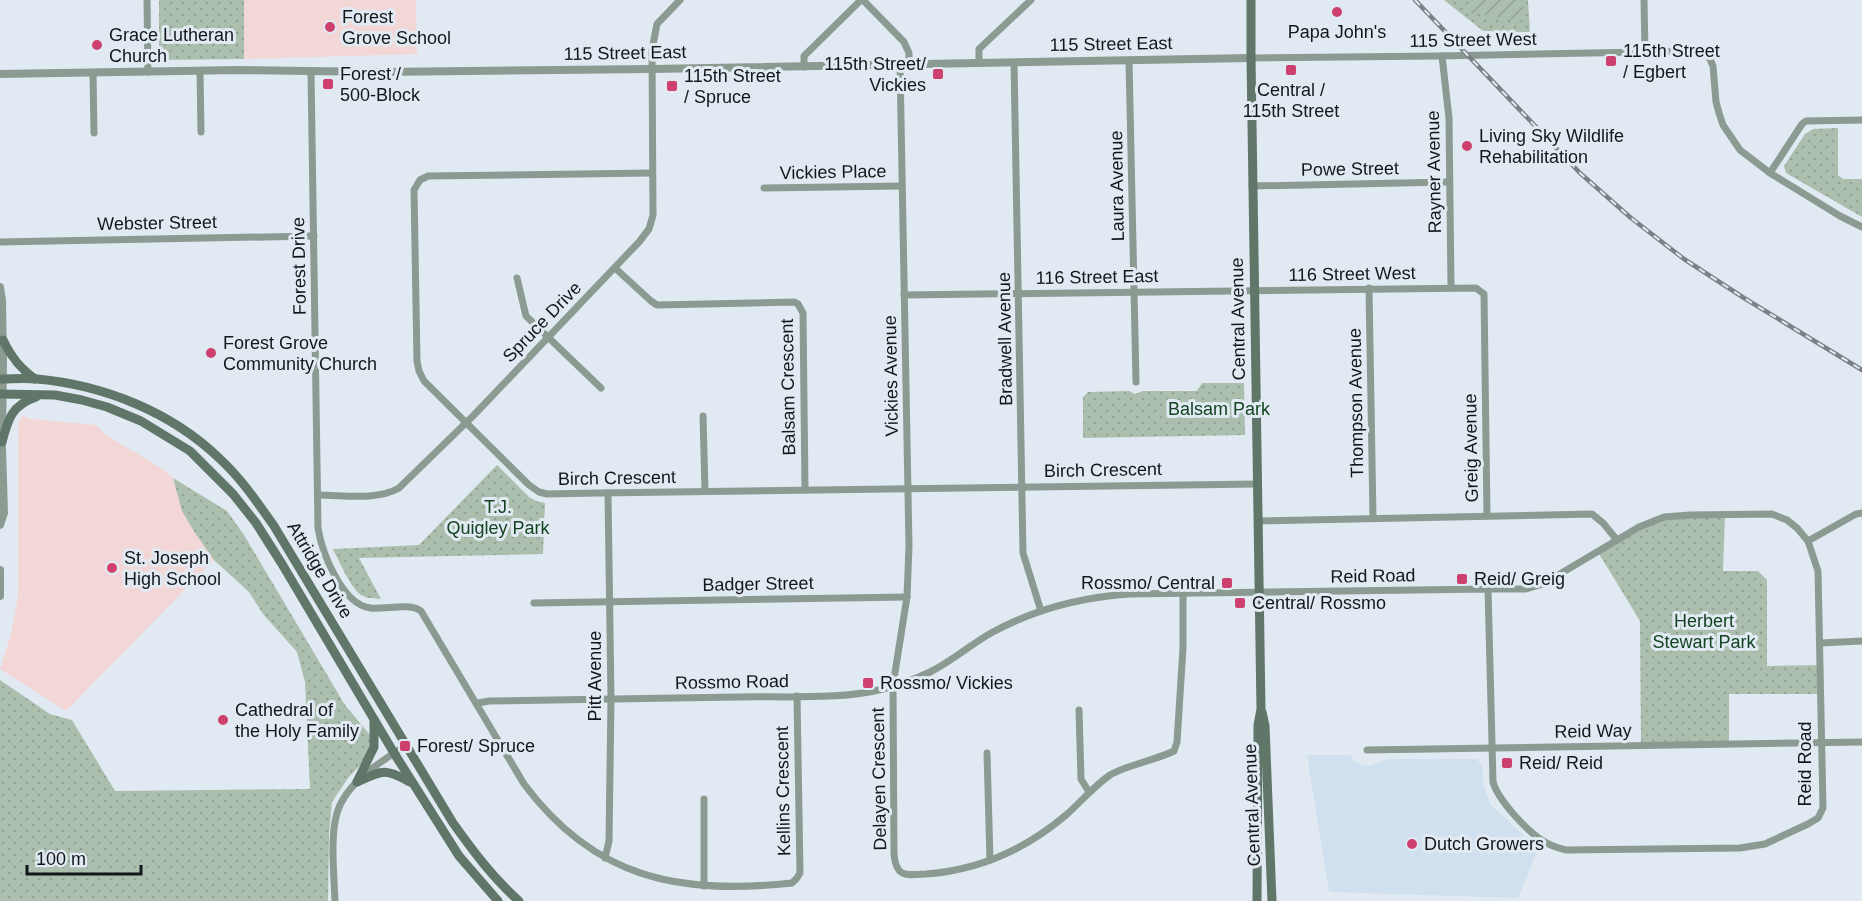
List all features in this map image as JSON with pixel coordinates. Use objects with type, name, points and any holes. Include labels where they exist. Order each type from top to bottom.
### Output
[{"type":"main road","name":"Central Avenue","points":[[1251,0],[1261,709],[1258,725],[1257,901]]},
{"type":"main road","points":[[3,340],[12,357],[35,379]]},
{"type":"main road","name":"Attridge Drive","points":[[2,379],[35,379],[98,390],[135,403],[187,432],[219,458],[249,490],[274,526],[453,823],[477,858],[519,901]]},
{"type":"main road","name":"Attridge Drive","points":[[2,394],[45,395],[82,400],[141,421],[190,451],[233,494],[256,523],[394,753],[459,856],[498,901]]},
{"type":"main road","points":[[2,442],[12,413],[24,401],[45,395]]},
{"type":"main road","name":"Central Avenue","points":[[1261,709],[1265,726],[1272,901]]},
{"type":"main road","points":[[357,782],[375,747],[374,718]]},
{"type":"main road","points":[[357,782],[385,771],[413,783]]},
{"type":"street","points":[[147,0],[148,72]]},
{"type":"street","points":[[670,0],[670,10]]},
{"type":"street","name":"Spruce Drive","points":[[318,495],[373,496],[391,493],[399,488],[615,268],[649,229],[653,215],[652,50],[657,24],[680,0]]},
{"type":"street","points":[[804,67],[804,56],[862,0]]},
{"type":"street","name":"Vickies Avenue","points":[[862,0],[904,42],[909,53],[905,65],[902,186],[908,488],[907,597],[893,685]]},
{"type":"street","points":[[979,63],[979,49],[1031,0]]},
{"type":"street","points":[[1644,0],[1645,51]]},
{"type":"street","name":"115 Street West","points":[[1251,58],[1703,52],[1709,57],[1713,66],[1716,102],[1723,124],[1740,150],[1770,172]]},
{"type":"street","name":"Rayner Avenue","points":[[1442,56],[1449,118],[1451,287]]},
{"type":"street","name":"115 Street East","points":[[0,73],[652,69],[1251,58]]},
{"type":"street","name":"Laura Avenue","points":[[1130,60],[1136,382]]},
{"type":"street","name":"Bradwell Avenue","points":[[1014,63],[1023,553],[1041,611]]},
{"type":"street","points":[[200,71],[201,132]]},
{"type":"street","name":"Forest Drive","points":[[311,72],[318,495]]},
{"type":"street","points":[[93,73],[94,133]]},
{"type":"street","points":[[1862,120],[1802,124],[1770,172],[1840,216],[1862,227]]},
{"type":"street","name":"Birch Crescent","points":[[652,173],[428,176],[420,180],[414,190],[417,366],[424,381],[529,485],[539,492],[1258,484]]},
{"type":"street","name":"Powe Street","points":[[1252,186],[1449,182]]},
{"type":"street","name":"Vickies Place","points":[[764,188],[902,186]]},
{"type":"street","name":"Webster Street","points":[[0,242],[314,236]]},
{"type":"street","name":"Balsam Crescent","points":[[615,268],[657,305],[794,302],[798,304],[803,313],[805,489]]},
{"type":"street","points":[[517,278],[526,316],[601,388]]},
{"type":"street","points":[[0,287],[3,340],[4,513],[0,525]]},
{"type":"street","name":"116 Street West","points":[[1254,291],[1451,287]]},
{"type":"street","name":"Greig Avenue","points":[[1258,521],[1487,516],[1484,294],[1476,288],[1451,287]]},
{"type":"street","name":"Thompson Avenue","points":[[1369,288],[1372,518]]},
{"type":"street","name":"116 Street East","points":[[904,295],[1254,291]]},
{"type":"street","points":[[703,416],[705,491]]},
{"type":"street","name":"Pitt Avenue","points":[[605,858],[609,841],[611,699],[608,493]]},
{"type":"street","points":[[318,495],[320,537],[326,556],[347,594],[356,603],[370,608],[412,606],[421,611],[478,704]]},
{"type":"street","name":"Reid Road","points":[[1259,593],[1488,589],[1526,589],[1543,584],[1639,527],[1664,517],[1753,513],[1772,514],[1787,520],[1808,541],[1818,571],[1823,808],[1818,818],[1765,844],[1740,848],[1566,850],[1541,840],[1497,794],[1493,782],[1488,589]]},
{"type":"street","points":[[1808,541],[1856,514],[1862,513]]},
{"type":"street","points":[[1487,516],[1592,514],[1603,522],[1617,540]]},
{"type":"street","points":[[0,570],[0,596]]},
{"type":"street","name":"Rossmo Road","points":[[478,704],[489,701],[862,693],[916,678],[930,672],[993,632],[1041,611],[1083,600],[1115,595],[1259,593]]},
{"type":"street","name":"Delayen Crescent","points":[[893,685],[896,868],[904,874],[930,874],[990,861],[1012,852],[1041,835],[1112,774],[1174,750],[1178,742],[1183,648],[1183,594]]},
{"type":"street","name":"Badger Street","points":[[534,603],[907,597]]},
{"type":"street","points":[[1820,643],[1862,641]]},
{"type":"street","name":"Kellins Crescent","points":[[478,704],[524,784],[543,809],[579,841],[605,858],[632,871],[659,879],[726,887],[792,883],[800,873],[797,696]]},
{"type":"street","points":[[1079,710],[1081,779],[1089,792]]},
{"type":"street","name":"Reid Way","points":[[1367,750],[1862,742]]},
{"type":"street","points":[[335,901],[334,843],[337,813],[346,795],[357,782],[405,746]]},
{"type":"street","points":[[987,753],[990,861]]},
{"type":"street","points":[[704,799],[704,886]]},
{"type":"shaded area","name":"Forest Grove School","points":[[244,0],[416,0],[417,54],[244,59]]},
{"type":"shaded area","name":"St. Joseph High School","points":[[23,416],[31,419],[96,425],[106,435],[164,470],[173,478],[182,511],[214,560],[66,711],[0,669],[11,634],[18,596],[18,435],[19,421]]},
{"type":"shaded area","name":"Dutch Growers","points":[[1307,755],[1350,755],[1355,762],[1363,766],[1370,766],[1388,759],[1477,759],[1482,766],[1484,787],[1490,804],[1538,849],[1518,898],[1329,892]]},
{"type":"green space","points":[[159,0],[244,0],[244,59],[164,60],[159,54]]},
{"type":"green space","points":[[1444,0],[1528,0],[1530,32],[1483,31]]},
{"type":"green space","points":[[1474,0],[1523,0],[1524,21],[1471,13]]},
{"type":"green space","points":[[1838,128],[1838,175],[1843,179],[1862,179],[1862,217],[1786,173],[1784,166],[1805,134],[1813,129]]},
{"type":"green space","name":"Balsam Park","points":[[1202,383],[1244,383],[1245,435],[1083,438],[1083,397],[1088,392],[1129,391],[1135,394],[1143,391],[1197,391]]},
{"type":"green space","name":"T.J. Quigley Park","points":[[497,465],[529,497],[545,503],[543,554],[359,558],[381,599],[366,597],[357,592],[333,549],[419,545]]},
{"type":"green space","points":[[173,478],[227,511],[244,535],[345,705],[370,735],[371,741],[365,760],[348,778],[332,802],[328,901],[0,901],[0,680],[50,714],[72,720],[115,791],[310,789],[305,682],[297,652],[263,614],[249,592],[214,560],[182,511]]},
{"type":"green space","name":"Herbert Stewart Park","points":[[1725,514],[1723,571],[1758,571],[1767,580],[1767,666],[1820,665],[1820,694],[1729,694],[1729,744],[1641,745],[1640,621],[1598,552],[1664,517]]},
{"type":"railway","points":[[1415,0],[1580,173],[1631,218],[1684,259],[1862,370]]},
{"type":"place","name":"Papa John's","points":[[1337,12]]},
{"type":"place","name":"Forest Grove School","points":[[330,27]]},
{"type":"place","name":"Grace Lutheran Church","points":[[97,45]]},
{"type":"place","name":"115th Street / Egbert","points":[[1611,61]]},
{"type":"place","name":"Central / 115th Street","points":[[1291,70]]},
{"type":"place","name":"115th Street/ Vickies","points":[[938,74]]},
{"type":"place","name":"Forest / 500-Block","points":[[328,84]]},
{"type":"place","name":"115th Street / Spruce","points":[[672,86]]},
{"type":"place","name":"Living Sky Wildlife Rehabilitation","points":[[1467,146]]},
{"type":"place","name":"Forest Grove Community Church","points":[[211,353]]},
{"type":"place","name":"St. Joseph High School","points":[[112,568]]},
{"type":"place","name":"Reid/ Greig","points":[[1462,579]]},
{"type":"place","name":"Rossmo/ Central","points":[[1227,583]]},
{"type":"place","name":"Central/ Rossmo","points":[[1240,603]]},
{"type":"place","name":"Rossmo/ Vickies","points":[[868,683]]},
{"type":"place","name":"Cathedral of the Holy Family","points":[[223,720]]},
{"type":"place","name":"Forest/ Spruce","points":[[405,746]]},
{"type":"place","name":"Reid/ Reid","points":[[1507,763]]},
{"type":"place","name":"Dutch Growers","points":[[1412,844]]}]
